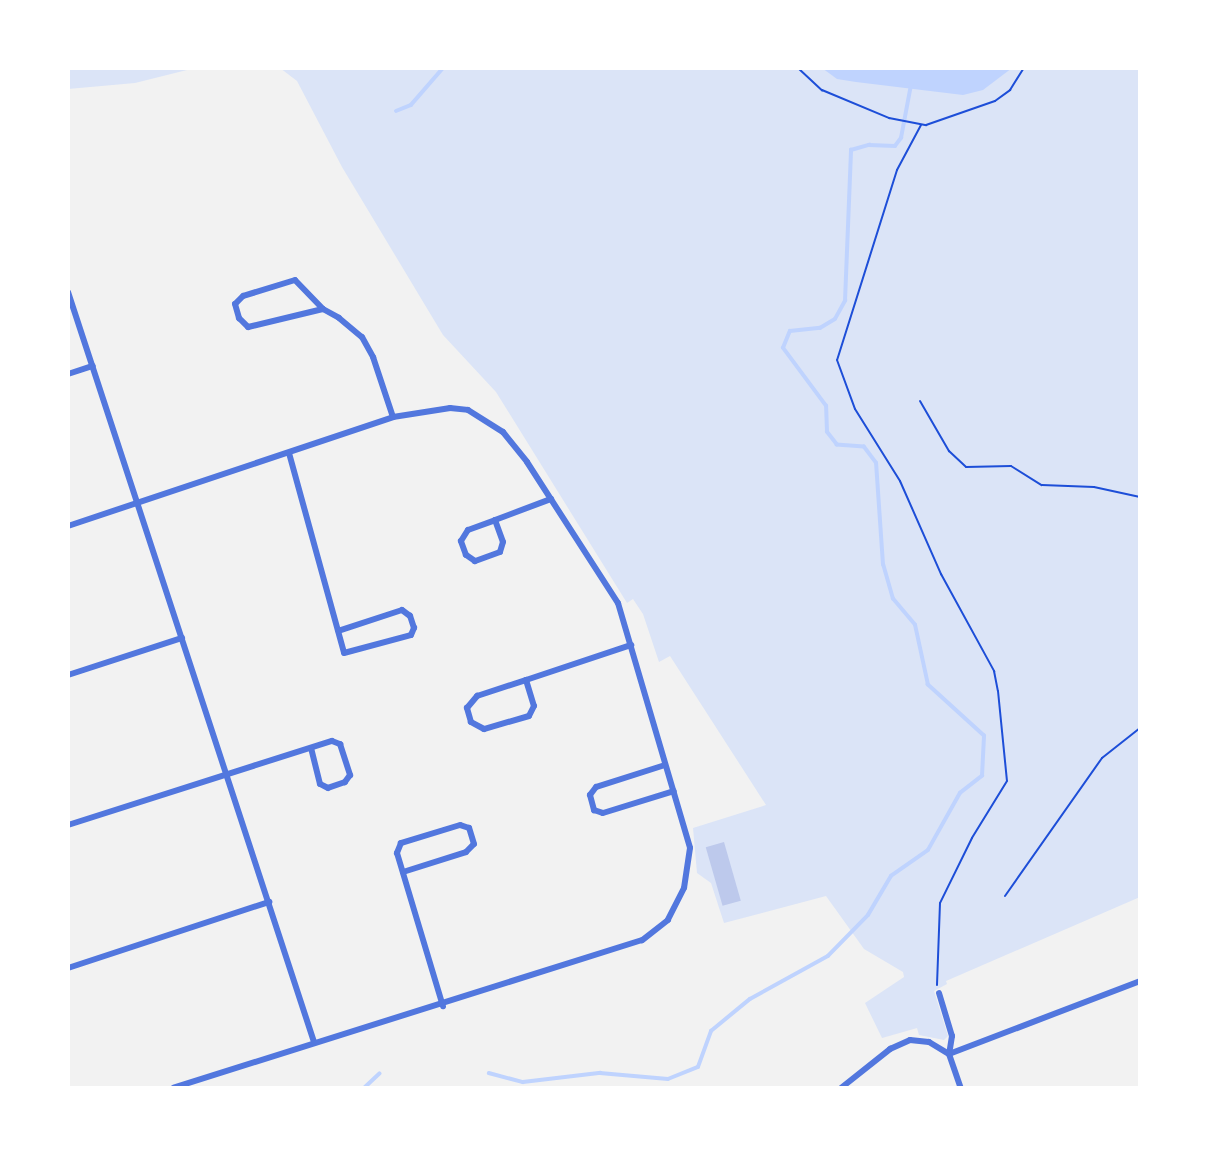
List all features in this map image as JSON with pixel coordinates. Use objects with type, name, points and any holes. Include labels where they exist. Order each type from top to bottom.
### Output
[{"type":"street","points":[[323,309],[248,327],[239,318],[235,304],[243,296],[295,280],[323,309],[362,337],[393,417]]},
{"type":"street","points":[[68,292],[314,1042]]},
{"type":"street","points":[[68,374],[93,366]]},
{"type":"street","points":[[68,526],[393,417],[450,408],[468,410],[503,432],[551,499],[618,603],[690,848],[684,888],[667,921],[642,940],[443,1006],[314,1042],[174,1088]]},
{"type":"street","points":[[289,453],[344,653],[411,635],[414,628],[410,615],[402,610],[338,631]]},
{"type":"street","points":[[495,520],[503,542],[500,552],[475,561],[466,555],[461,541],[468,530],[551,499]]},
{"type":"street","points":[[68,675],[182,639]]},
{"type":"street","points":[[526,680],[534,706],[529,716],[484,729],[471,722],[467,708],[477,696],[631,645]]},
{"type":"street","points":[[68,825],[332,741],[340,744],[350,775],[345,782],[328,788],[320,784],[311,748]]},
{"type":"street","points":[[665,765],[596,786],[590,795],[594,810],[603,813],[674,791]]},
{"type":"street","points":[[402,872],[466,852],[474,844],[469,828],[460,825],[401,843],[397,853],[402,872],[443,1006]]},
{"type":"street","points":[[68,968],[269,902]]},
{"type":"street","points":[[841,1088],[900,1043],[920,1040],[949,1054],[1140,981]]},
{"type":"street","points":[[940,993],[953,1036],[949,1054],[961,1088]]},
{"type":"path","points":[[798,68],[822,90],[889,118],[921,125],[942,122],[995,101],[1010,90],[1024,68]]},
{"type":"path","points":[[921,125],[897,170],[838,360],[855,409],[900,481],[941,574],[994,671],[998,691],[1007,781],[972,838],[940,903],[940,993]]},
{"type":"path","points":[[1140,270],[1140,289]]},
{"type":"path","points":[[920,401],[949,451],[966,467],[1011,466],[1048,487],[1094,487],[1140,497]]},
{"type":"path","points":[[1005,896],[1102,758],[1140,727]]},
{"type":"shaded area","points":[[68,68],[195,68],[135,83],[68,89]]},
{"type":"shaded area","points":[[280,68],[1140,68],[1140,897],[946,981],[947,984],[934,991],[948,1036],[944,1040],[919,1035],[917,1028],[882,1038],[865,1003],[904,977],[903,972],[864,949],[826,896],[724,923],[711,883],[697,873],[693,828],[766,805],[670,656],[659,662],[643,614],[633,599],[627,603],[496,392],[443,335],[342,167],[297,81]]},
{"type":"water","points":[[822,68],[1012,68],[983,90],[963,95],[837,79]]},
{"type":"building","points":[[724,842],[741,901],[723,906],[706,847]]},
{"type":"waterway","points":[[396,111],[411,105],[443,68]]},
{"type":"waterway","points":[[489,1073],[523,1082],[600,1073],[668,1079],[698,1067],[711,1031],[750,999],[828,956],[868,915],[891,876],[928,850],[960,793],[982,776],[984,736],[928,685],[915,625],[893,599],[883,565],[876,463],[864,447],[837,445],[827,432],[826,406],[783,348],[790,331],[820,328],[835,319],[845,301],[851,150],[869,145],[895,146],[901,138],[911,85]]},
{"type":"waterway","points":[[364,1088],[379,1074]]}]
